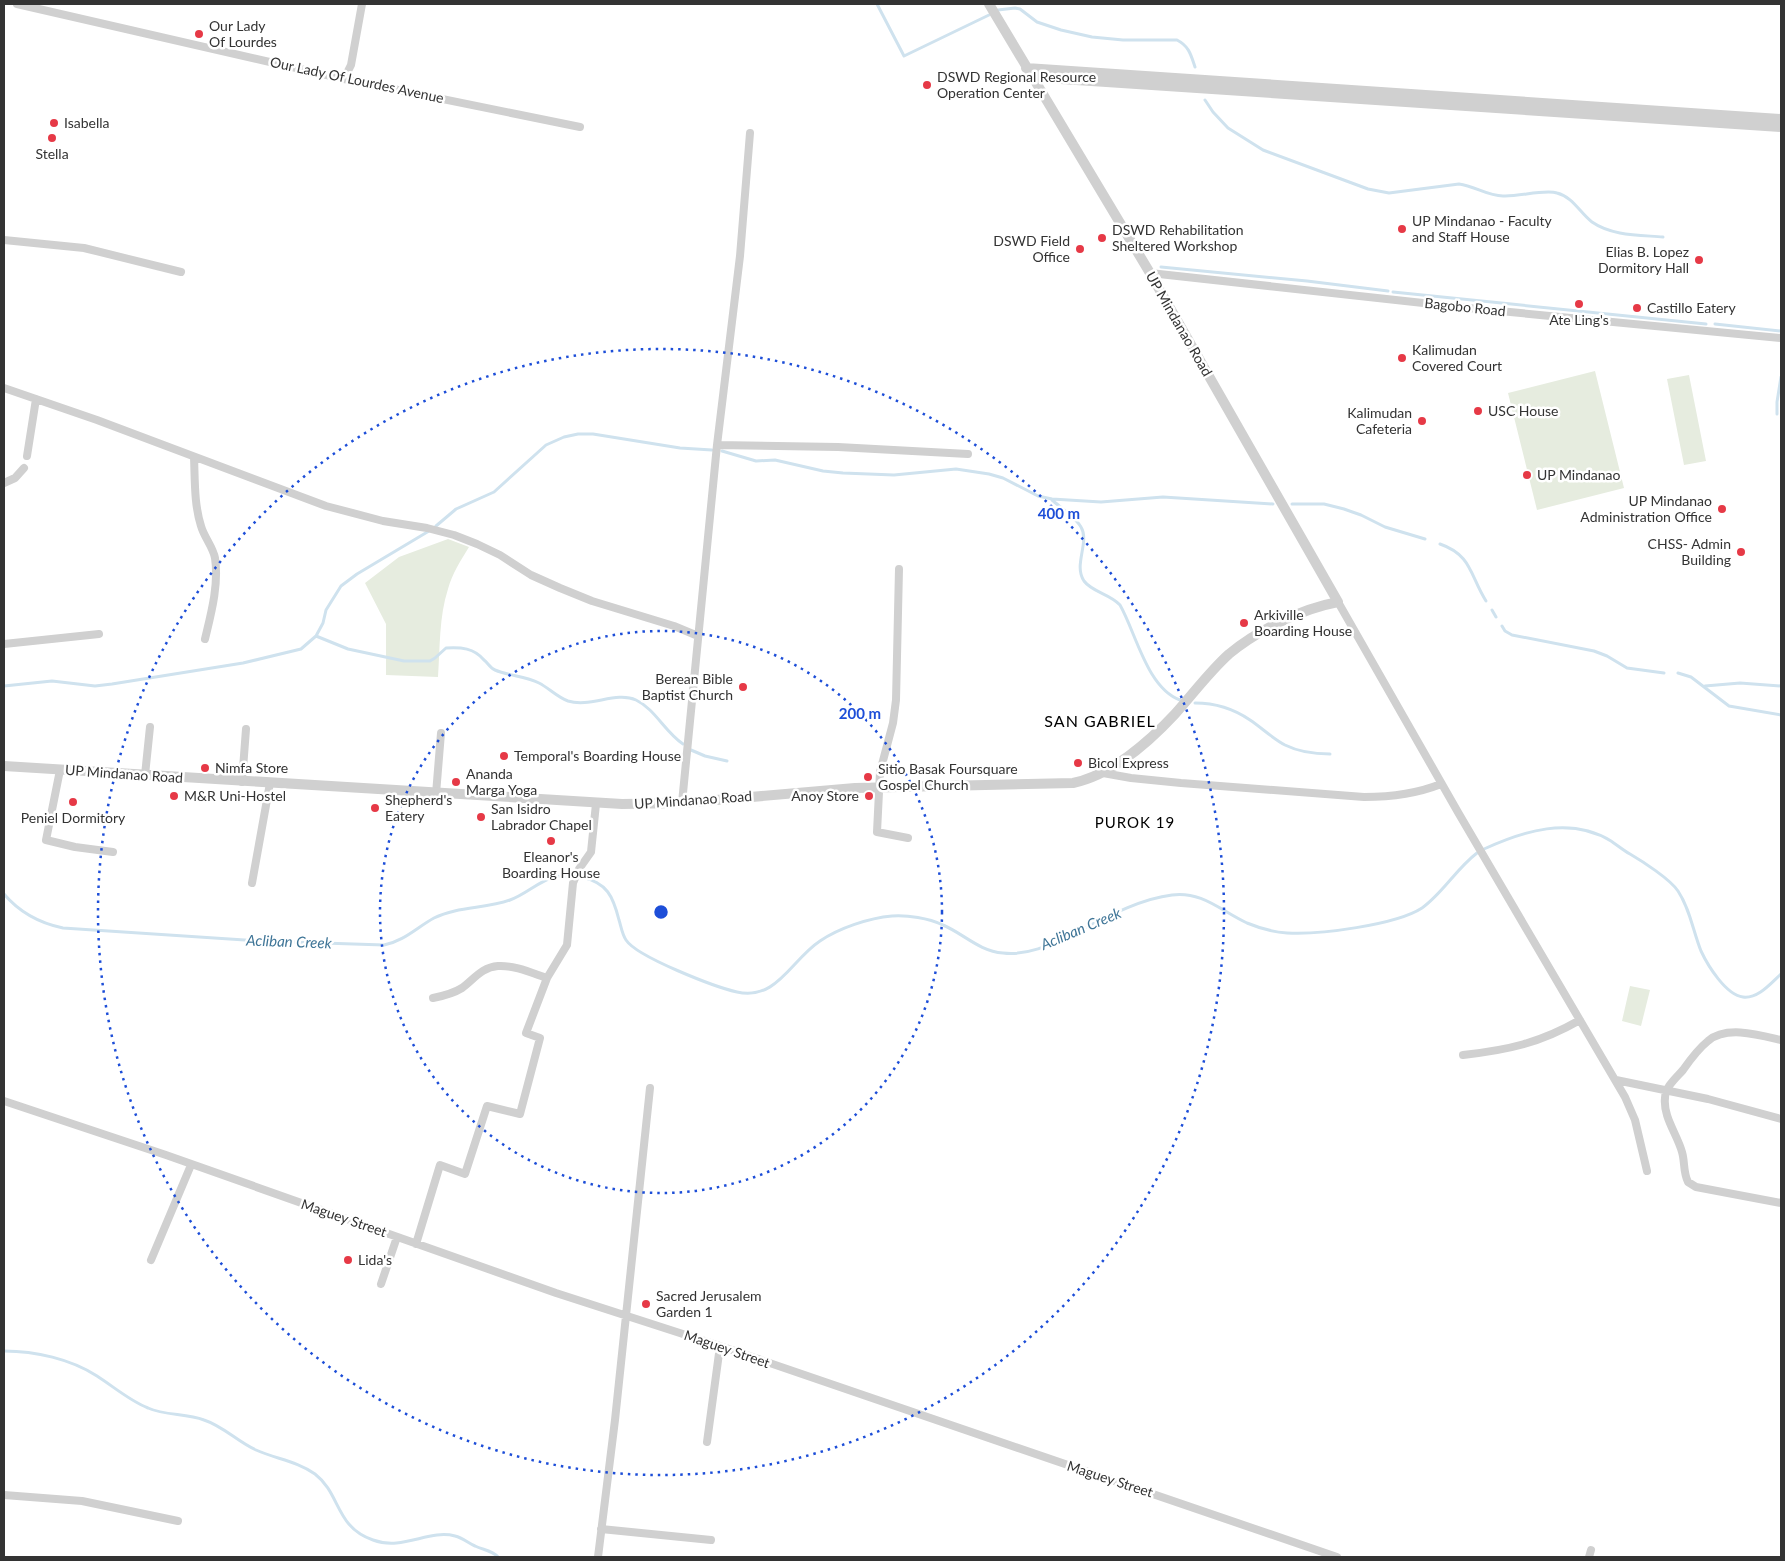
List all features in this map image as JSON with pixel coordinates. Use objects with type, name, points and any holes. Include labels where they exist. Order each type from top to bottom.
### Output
[{"type":"street","name":"Our Lady Of Lourdes Avenue","points":[[17,4],[344,79],[580,127]]},
{"type":"street","points":[[344,79],[351,65],[362,4]]},
{"type":"street","name":"UP Mindanao Road","points":[[4,766],[596,804],[682,803],[823,790],[879,787],[1073,783],[1103,773],[1121,761],[1175,714],[1228,655],[1244,642],[1272,626],[1336,598],[1150,273],[989,4]]},
{"type":"street","points":[[1029,72],[1702,118],[1781,127]]},
{"type":"street","points":[[1702,118],[1781,119]]},
{"type":"street","points":[[682,803],[717,445],[740,256],[750,133]]},
{"type":"street","points":[[4,240],[84,248],[181,272]]},
{"type":"street","name":"Bagobo Road","points":[[1150,273],[1478,309],[1781,338]]},
{"type":"street","points":[[4,388],[97,420],[326,506],[454,535],[500,555],[530,575],[560,588],[601,604],[674,626],[698,636]]},
{"type":"street","points":[[27,456],[36,399]]},
{"type":"street","points":[[717,445],[866,448],[968,454]]},
{"type":"street","points":[[194,457],[197,512],[214,556],[216,567],[211,612],[204,639]]},
{"type":"street","points":[[4,483],[15,478],[24,468]]},
{"type":"street","points":[[899,569],[896,700],[893,723],[883,759],[879,787],[877,832],[908,838]]},
{"type":"street","points":[[1336,598],[1441,784],[1616,1080],[1635,1120],[1647,1171]]},
{"type":"street","points":[[4,644],[99,634]]},
{"type":"street","points":[[145,775],[150,727]]},
{"type":"street","points":[[242,782],[246,729]]},
{"type":"street","points":[[436,794],[441,733]]},
{"type":"street","points":[[60,770],[46,840],[113,852]]},
{"type":"street","points":[[1103,773],[1181,783],[1364,797],[1408,794],[1441,784]]},
{"type":"street","points":[[252,883],[270,783]]},
{"type":"street","points":[[416,1244],[440,1165],[465,1174],[488,1106],[520,1114],[540,1038],[526,1033],[547,978],[567,945],[573,883],[579,869],[591,852],[596,804]]},
{"type":"street","points":[[433,998],[457,990],[477,974],[496,966],[510,967],[547,978]]},
{"type":"street","points":[[1463,1055],[1518,1047],[1542,1039],[1580,1020]]},
{"type":"street","points":[[1781,1040],[1737,1032],[1723,1032],[1708,1040],[1666,1090],[1664,1099],[1667,1115],[1682,1152],[1684,1171],[1688,1182],[1696,1187],[1781,1203]]},
{"type":"street","points":[[1616,1080],[1744,1108],[1781,1119]]},
{"type":"street","points":[[598,1557],[615,1420],[650,1088]]},
{"type":"street","name":"Maguey Street","points":[[4,1101],[191,1164],[556,1293],[720,1346],[1337,1557]]},
{"type":"street","points":[[151,1260],[191,1164]]},
{"type":"street","points":[[381,1284],[397,1237]]},
{"type":"street","points":[[707,1442],[720,1346]]},
{"type":"street","points":[[4,1494],[82,1501],[178,1522]]},
{"type":"street","points":[[601,1528],[711,1540]]},
{"type":"shaded area","points":[[1595,371],[1624,488],[1537,510],[1508,393]]},
{"type":"shaded area","points":[[1689,375],[1706,461],[1684,465],[1667,379]]},
{"type":"shaded area","points":[[448,539],[469,547],[454,573],[445,599],[440,633],[438,677],[386,675],[386,624],[365,583],[399,557]]},
{"type":"shaded area","points":[[1630,986],[1650,990],[1641,1026],[1622,1021]]},
{"type":"waterway","points":[[877,4],[904,56],[989,15]]},
{"type":"waterway","points":[[998,10],[1020,9],[1037,22],[1092,37],[1123,40],[1177,40],[1187,48],[1195,67]]},
{"type":"waterway","points":[[1205,100],[1228,128],[1263,150],[1368,189],[1389,193],[1459,184],[1497,196],[1552,192],[1568,198],[1592,222],[1600,227],[1626,234],[1663,237]]},
{"type":"waterway","points":[[1161,267],[1388,291]]},
{"type":"waterway","points":[[1393,292],[1706,324]]},
{"type":"waterway","points":[[1715,324],[1781,331]]},
{"type":"waterway","points":[[1777,414],[1781,377]]},
{"type":"waterway","points":[[436,526],[456,509],[494,492],[546,445],[564,437],[578,434],[593,434],[680,448],[712,450]]},
{"type":"waterway","points":[[722,451],[756,461],[775,460],[823,471],[843,473],[894,475],[956,469],[1003,478],[1038,496],[1052,499],[1101,502],[1163,497],[1273,504]]},
{"type":"waterway","points":[[1052,500],[1072,516],[1081,527],[1084,540],[1080,568],[1084,581],[1087,585],[1120,605],[1151,672],[1169,694],[1180,700]]},
{"type":"waterway","points":[[1292,504],[1324,504],[1344,509],[1385,527],[1425,539]]},
{"type":"waterway","points":[[4,686],[52,681],[95,686],[112,684],[243,663],[301,649],[316,636],[323,623],[326,610],[341,586],[357,574],[429,531]]},
{"type":"waterway","points":[[1440,544],[1451,549],[1464,560],[1486,601]]},
{"type":"waterway","points":[[1492,610],[1496,617]]},
{"type":"waterway","points":[[1502,626],[1505,631],[1512,635],[1594,651],[1607,656],[1627,668],[1664,673]]},
{"type":"waterway","points":[[316,636],[348,649],[404,661],[430,661],[446,648],[467,649],[480,656],[493,669],[534,681],[568,701],[585,703],[620,697],[636,700],[649,709],[683,744]]},
{"type":"waterway","points":[[1678,673],[1691,677],[1729,706],[1781,715]]},
{"type":"waterway","points":[[1705,686],[1740,683],[1781,686]]},
{"type":"waterway","points":[[1195,703],[1217,705],[1231,710],[1250,720],[1290,747],[1307,752],[1330,754]]},
{"type":"waterway","points":[[691,750],[705,756],[727,761]]},
{"type":"waterway","name":"Acliban Creek","points":[[1484,849],[1499,842],[1547,829],[1579,829],[1595,833],[1611,841],[1674,886],[1686,905],[1704,957],[1718,979],[1730,991],[1743,997],[1754,996],[1764,990],[1781,974]]},
{"type":"waterway","name":"Acliban Creek","points":[[582,877],[597,883],[608,892],[625,938],[633,947],[660,963],[695,978],[737,992],[751,993],[763,991],[773,985],[810,949],[828,936],[855,924],[892,916],[931,920],[986,949],[1003,953],[1021,953],[1047,946],[1133,905],[1172,895],[1193,896],[1202,899],[1247,923],[1282,932],[1301,933],[1356,928],[1394,919],[1422,908],[1477,853]]},
{"type":"waterway","name":"Acliban Creek","points":[[4,894],[23,912],[46,923],[63,928],[261,941],[384,945],[404,937],[443,914],[501,903],[516,898],[548,879],[570,876]]},
{"type":"waterway","points":[[4,1351],[40,1354],[76,1365],[97,1376],[141,1405],[155,1411],[190,1416],[211,1423],[256,1450],[294,1463],[308,1470],[315,1474],[330,1491],[345,1519],[352,1527],[373,1540],[395,1543],[435,1535],[455,1536],[498,1557]]},
{"type":"place","name":"Our Lady Of Lourdes","points":[[199,34]]},
{"type":"place","name":"DSWD Regional Resource Operation Center","points":[[927,85]]},
{"type":"place","name":"Isabella","points":[[54,123]]},
{"type":"place","name":"Stella","points":[[52,138]]},
{"type":"place","name":"UP Mindanao - Faculty and Staff House","points":[[1402,229]]},
{"type":"place","name":"DSWD Rehabilitation Sheltered Workshop","points":[[1102,238]]},
{"type":"place","name":"DSWD Field Office","points":[[1080,249]]},
{"type":"place","name":"Elias B. Lopez Dormitory Hall","points":[[1699,260]]},
{"type":"place","name":"Ate Ling's","points":[[1579,304]]},
{"type":"place","name":"Castillo Eatery","points":[[1637,308]]},
{"type":"place","name":"Kalimudan Covered Court","points":[[1402,358]]},
{"type":"place","name":"USC House","points":[[1478,411]]},
{"type":"place","name":"Kalimudan Cafeteria","points":[[1422,421]]},
{"type":"place","name":"UP Mindanao","points":[[1527,475]]},
{"type":"place","name":"UP Mindanao Administration Office","points":[[1722,509]]},
{"type":"place","name":"CHSS- Admin Building","points":[[1741,552]]},
{"type":"place","name":"Arkiville Boarding House","points":[[1244,623]]},
{"type":"place","name":"Berean Bible Baptist Church","points":[[743,687]]},
{"type":"place","name":"Temporal's Boarding House","points":[[504,756]]},
{"type":"place","name":"Bicol Express","points":[[1078,763]]},
{"type":"place","name":"Nimfa Store","points":[[205,768]]},
{"type":"place","name":"Sitio Basak Foursquare Gospel Church","points":[[868,777]]},
{"type":"place","name":"Ananda Marga Yoga","points":[[456,782]]},
{"type":"place","name":"M&R Uni-Hostel","points":[[174,796]]},
{"type":"place","name":"Anoy Store","points":[[869,796]]},
{"type":"place","name":"Peniel Dormitory","points":[[73,802]]},
{"type":"place","name":"Shepherd's Eatery","points":[[375,808]]},
{"type":"place","name":"San Isidro Labrador Chapel","points":[[481,817]]},
{"type":"place","name":"Eleanor's Boarding House","points":[[551,841]]},
{"type":"place","name":"Lida's","points":[[348,1260]]},
{"type":"place","name":"Sacred Jerusalem Garden 1","points":[[646,1304]]},
{"type":"district","name":"SAN GABRIEL","points":[[1100,721]]},
{"type":"district","name":"PUROK 19","points":[[1135,823]]}]
